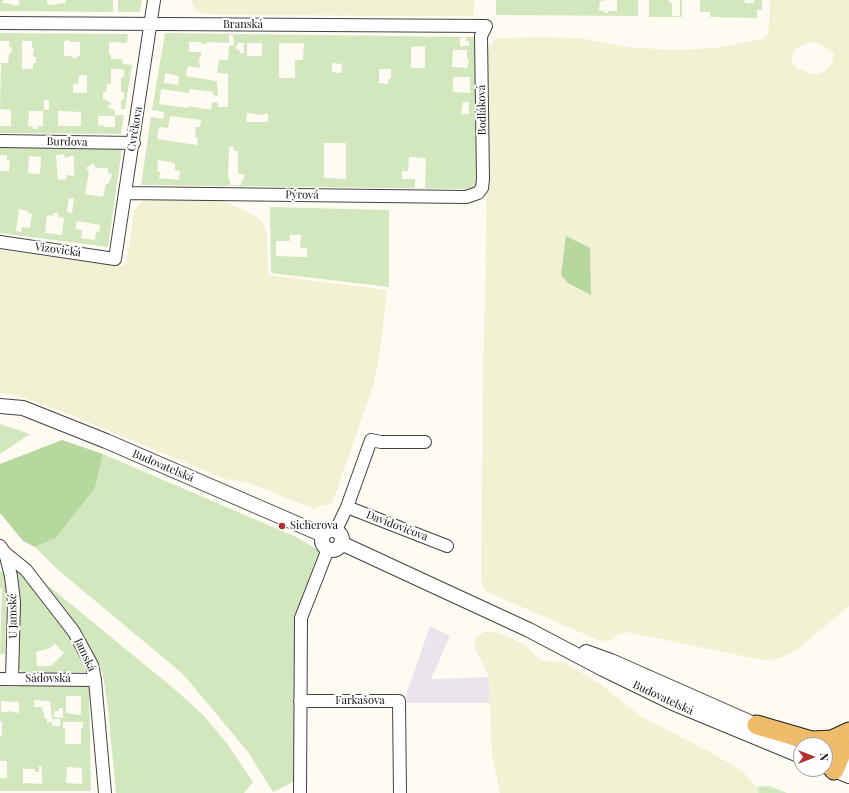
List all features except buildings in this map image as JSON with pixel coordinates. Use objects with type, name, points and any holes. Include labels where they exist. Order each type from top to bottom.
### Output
[{"type":"highway","points":[[757,725],[812,741],[832,740],[849,733]]},
{"type":"highway","points":[[840,766],[849,733]]},
{"type":"street","name":"Cvrčkova","points":[[116,258],[154,0]]},
{"type":"street","name":"Branská","points":[[0,23],[486,26]]},
{"type":"street","name":"Bodláková","points":[[478,193],[482,188],[483,179],[481,36],[486,26]]},
{"type":"street","name":"Burdova","points":[[0,141],[134,143]]},
{"type":"street","name":"Pýrová","points":[[126,193],[466,197],[478,193]]},
{"type":"street","name":"Vizovická","points":[[0,242],[116,258]]},
{"type":"street","name":"Budovatelská","points":[[0,406],[23,408],[106,441],[323,535]]},
{"type":"street","points":[[336,530],[347,507],[371,440],[382,442],[425,442]]},
{"type":"street","name":"Davidovičova","points":[[347,507],[448,546]]},
{"type":"street","points":[[335,546],[323,545],[322,538],[327,531],[336,530]]},
{"type":"street","points":[[300,793],[301,618],[335,546],[342,537],[336,530]]},
{"type":"street","name":"Budovatelská","points":[[335,546],[529,630],[611,661],[793,740]]},
{"type":"street","name":"U Jamské","points":[[2,552],[11,576],[14,602],[12,679]]},
{"type":"street","name":"Jamská","points":[[2,552],[26,570],[74,632],[92,665],[96,680],[105,793]]},
{"type":"street","name":"Budovatelská","points":[[529,630],[673,704],[793,753]]},
{"type":"street","name":"Sádovská","points":[[0,679],[96,680]]},
{"type":"street","name":"Farkašova","points":[[300,701],[399,701],[400,793]]},
{"type":"shaded area","points":[[191,0],[475,0],[475,3],[473,16],[216,15],[200,13],[195,9]]},
{"type":"shaded area","points":[[770,0],[849,0],[849,606],[799,648],[785,656],[770,660],[757,659],[626,632],[611,640],[598,640],[485,591],[482,583],[483,382],[487,190],[487,54],[489,47],[495,39],[499,38],[581,38],[627,47],[673,50],[714,48],[763,39],[768,33]],"holes":[[[812,42],[829,49],[834,54],[828,69],[819,74],[809,73],[796,68],[791,62],[794,51],[798,47]]]},
{"type":"shaded area","points":[[152,199],[217,199],[240,208],[261,220],[267,234],[268,275],[387,290],[380,352],[374,383],[332,504],[323,505],[314,509],[245,482],[225,479],[61,411],[15,395],[0,393],[0,250],[122,266],[125,264],[129,249],[134,211],[143,201]]},
{"type":"shaded area","points":[[430,626],[450,636],[431,679],[489,677],[490,703],[406,703],[406,695]]},
{"type":"shaded area","points":[[485,632],[497,632],[525,645],[540,660],[565,663],[599,683],[643,718],[708,751],[742,771],[757,787],[759,793],[500,793],[492,755],[489,677],[475,648],[476,637]]},
{"type":"green space","points":[[0,0],[3,0],[3,3],[12,4],[15,6],[19,4],[19,0],[47,0],[47,4],[51,5],[65,3],[66,0],[113,0],[113,12],[0,11]]},
{"type":"green space","points":[[118,0],[142,0],[140,12],[118,12]]},
{"type":"green space","points":[[496,0],[607,0],[600,1],[599,10],[604,11],[604,13],[608,13],[608,11],[617,11],[617,0],[638,0],[638,16],[496,15]]},
{"type":"green space","points":[[649,0],[669,0],[669,3],[672,3],[672,16],[680,16],[680,0],[682,0],[682,17],[649,17]]},
{"type":"green space","points":[[700,0],[744,0],[745,3],[754,3],[754,0],[762,0],[762,10],[757,10],[757,18],[710,17],[710,12],[700,12]]},
{"type":"green space","points":[[0,33],[128,34],[127,43],[109,42],[109,54],[111,55],[111,59],[122,59],[123,64],[132,65],[125,109],[121,109],[121,100],[124,99],[124,92],[121,92],[121,77],[124,77],[124,70],[111,69],[111,84],[107,84],[106,92],[103,92],[103,99],[111,102],[111,105],[108,105],[108,108],[114,109],[116,115],[124,115],[121,134],[0,133],[0,126],[11,126],[11,110],[0,109],[1,63],[8,63],[9,54],[12,52],[12,48],[9,46],[9,41],[0,41]],"holes":[[[67,40],[71,42],[80,42],[80,56],[77,56],[77,58],[64,56],[64,42]],[[22,41],[32,41],[32,48],[34,48],[33,56],[36,57],[36,63],[33,63],[33,69],[22,69]],[[79,75],[87,75],[87,93],[73,93],[73,84],[78,84]],[[44,100],[49,100],[49,110],[44,110]],[[29,111],[43,111],[43,126],[38,126],[38,129],[33,129],[32,126],[28,126]],[[58,111],[81,112],[81,126],[58,126]],[[98,116],[115,116],[115,127],[98,125]]]},
{"type":"green space","points":[[165,33],[475,37],[476,189],[141,185],[151,117],[163,119],[164,112],[152,110]],"holes":[[[229,35],[233,35],[234,45],[229,46],[228,60],[219,60],[217,73],[228,74],[228,107],[218,107],[218,103],[212,102],[211,109],[189,106],[188,108],[159,104],[161,89],[189,93],[190,89],[213,92],[213,95],[218,96],[217,81],[186,76],[188,66],[200,68],[199,60],[201,52],[189,52],[189,42],[201,42],[202,44],[207,44],[207,42],[229,43]],[[466,37],[466,41],[469,41],[469,46],[460,46],[460,38]],[[238,43],[244,43],[244,53],[240,53],[240,51],[236,49],[236,45],[238,45]],[[247,43],[262,43],[262,56],[247,56]],[[279,43],[304,43],[303,60],[295,60],[295,78],[279,78]],[[425,46],[425,68],[411,68],[411,47]],[[453,50],[467,50],[467,59],[469,60],[467,68],[452,67]],[[332,63],[342,64],[341,73],[332,72]],[[379,69],[391,69],[391,79],[388,79],[388,84],[379,83]],[[165,73],[179,76],[178,85],[164,83]],[[453,77],[470,77],[470,93],[453,92]],[[463,102],[469,102],[469,114],[461,114]],[[247,113],[262,115],[268,114],[268,122],[246,122]],[[170,116],[201,120],[200,127],[196,127],[195,137],[198,138],[197,145],[157,139],[159,127],[168,128]],[[324,143],[346,143],[346,179],[324,178]],[[233,146],[234,151],[238,151],[238,174],[244,174],[244,180],[242,180],[241,185],[230,185],[230,180],[228,179],[229,147]],[[409,157],[426,158],[425,188],[415,188],[415,179],[402,179],[402,171],[408,171]],[[158,160],[175,163],[175,170],[180,171],[179,180],[159,178],[160,172],[157,171]]]},
{"type":"green space","points":[[0,148],[122,148],[108,247],[0,233],[0,171],[9,171],[10,160],[7,160],[7,155],[0,155]],"holes":[[[64,154],[65,158],[74,156],[74,176],[66,175],[67,179],[58,180],[56,155]],[[29,156],[41,157],[40,174],[28,173]],[[93,163],[96,168],[108,168],[108,173],[112,174],[110,181],[106,184],[103,197],[85,194],[89,172],[86,168]],[[69,198],[74,199],[72,213],[67,212]],[[19,209],[28,211],[28,213],[32,214],[30,228],[22,227],[21,232],[16,231]],[[54,213],[58,213],[58,217],[64,218],[62,235],[45,233],[47,215],[53,216]],[[77,221],[100,225],[99,232],[96,232],[95,240],[81,238],[82,230],[75,229]]]},
{"type":"green space","points":[[270,207],[389,210],[389,287],[271,273]],"holes":[[[290,235],[301,235],[300,248],[307,248],[307,257],[276,256],[276,241],[290,241]]]},
{"type":"green space","points":[[566,236],[590,248],[591,295],[568,283],[561,275]]},
{"type":"green space","points":[[0,424],[30,434],[0,454]]},
{"type":"green space","points":[[62,440],[103,454],[95,488],[56,538],[35,547],[23,541],[0,513],[0,464]]},
{"type":"green space","points":[[103,454],[296,537],[320,551],[297,616],[293,782],[273,792],[248,752],[183,674],[57,569],[35,547],[56,538],[95,488]]},
{"type":"green space","points":[[21,570],[73,637],[89,672],[26,674],[18,668],[14,572]],"holes":[[[55,644],[64,653],[51,666],[37,666],[36,652],[50,648]]]},
{"type":"green space","points":[[0,571],[7,575],[5,654],[0,654],[2,588],[0,588]]},
{"type":"green space","points":[[45,583],[178,692],[204,716],[226,742],[253,782],[244,793],[116,793],[103,674],[77,627]]},
{"type":"green space","points":[[21,684],[89,685],[91,791],[0,791],[0,778],[7,778],[7,761],[0,761],[0,736],[2,736],[2,722],[0,721],[0,686],[17,687]],"holes":[[[66,696],[81,696],[80,715],[66,713]],[[34,700],[50,701],[52,719],[60,719],[60,726],[52,726],[52,722],[47,723],[47,719],[44,718],[42,707],[34,707]],[[1,701],[19,702],[19,713],[1,712]],[[59,708],[63,708],[63,718],[54,717],[54,711],[59,711]],[[63,722],[83,722],[83,728],[81,728],[81,744],[65,744],[65,728],[63,728]],[[39,766],[42,766],[42,784],[23,783],[23,769],[35,769],[35,772],[39,772]],[[67,767],[82,768],[82,784],[66,783]]]},
{"type":"green space","points":[[769,786],[787,793],[759,793],[757,787]]},
{"type":"place","name":"Sicherova","points":[[282,526]]}]
